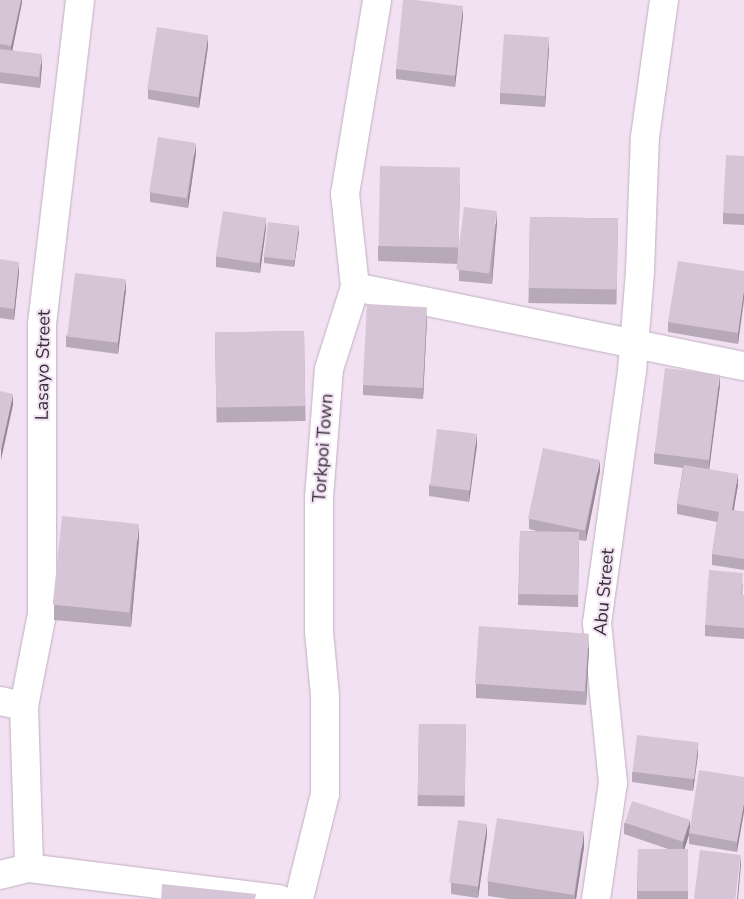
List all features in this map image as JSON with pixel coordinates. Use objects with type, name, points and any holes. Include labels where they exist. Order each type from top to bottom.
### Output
[{"type":"street","name":"Lasayo Street","points":[[29,868],[12,703],[42,614],[42,324],[80,0]]},
{"type":"street","name":"Torkpoi Town","points":[[298,899],[326,794],[325,696],[319,632],[319,498],[329,369],[356,287],[345,194],[377,0]]},
{"type":"street","name":"Abu Street","points":[[596,899],[613,783],[597,624],[633,345],[640,271],[644,137],[664,0]]},
{"type":"street","points":[[356,287],[633,345],[744,366]]},
{"type":"street","points":[[0,875],[29,868],[279,899]]},
{"type":"building","points":[[0,0],[21,0],[11,46],[0,44]]},
{"type":"building","points":[[403,0],[463,6],[455,76],[396,69]]},
{"type":"building","points":[[157,27],[208,35],[199,97],[147,89]]},
{"type":"building","points":[[504,34],[549,37],[545,96],[500,93]]},
{"type":"building","points":[[0,49],[42,54],[39,77],[0,72]]},
{"type":"building","points":[[158,137],[196,143],[187,198],[149,192]]},
{"type":"building","points":[[726,155],[744,156],[744,214],[723,213]]},
{"type":"building","points":[[380,166],[460,167],[459,247],[379,246]]},
{"type":"building","points":[[464,207],[497,211],[489,274],[456,270]]},
{"type":"building","points":[[223,211],[266,218],[259,263],[216,256]]},
{"type":"building","points":[[530,217],[618,219],[617,290],[529,288]]},
{"type":"building","points":[[268,222],[299,226],[295,261],[264,257]]},
{"type":"building","points":[[0,259],[19,262],[14,309],[0,307]]},
{"type":"building","points":[[678,261],[744,271],[744,289],[738,333],[668,322]]},
{"type":"building","points":[[75,273],[126,279],[118,343],[67,337]]},
{"type":"building","points":[[367,304],[427,307],[423,388],[363,385]]},
{"type":"building","points":[[304,331],[305,406],[216,408],[215,333]]},
{"type":"building","points":[[665,368],[720,375],[709,460],[655,453]]},
{"type":"building","points":[[0,391],[13,394],[1,449],[0,449]]},
{"type":"building","points":[[437,429],[477,434],[470,490],[430,486]]},
{"type":"building","points":[[543,448],[600,460],[585,530],[528,518]]},
{"type":"building","points":[[684,465],[738,474],[732,510],[744,512],[744,559],[712,554],[719,512],[677,504]]},
{"type":"building","points":[[62,516],[139,524],[129,613],[53,605]]},
{"type":"building","points":[[520,531],[579,532],[578,595],[519,594]]},
{"type":"building","points":[[709,570],[743,573],[741,595],[744,595],[744,628],[705,625]]},
{"type":"building","points":[[479,626],[589,634],[585,692],[475,684]]},
{"type":"building","points":[[419,724],[466,725],[465,796],[418,795]]},
{"type":"building","points":[[637,735],[699,743],[694,779],[632,772]]},
{"type":"building","points":[[699,770],[744,777],[744,802],[737,842],[689,833]]},
{"type":"building","points":[[632,801],[690,820],[683,842],[625,823]]},
{"type":"building","points":[[497,818],[584,832],[574,895],[487,881]]},
{"type":"building","points":[[458,820],[487,824],[478,886],[449,882]]},
{"type":"building","points":[[638,849],[688,849],[688,891],[638,891]]},
{"type":"building","points":[[700,850],[741,855],[735,899],[694,899]]},
{"type":"building","points":[[162,884],[256,894],[255,899],[161,899]]}]
